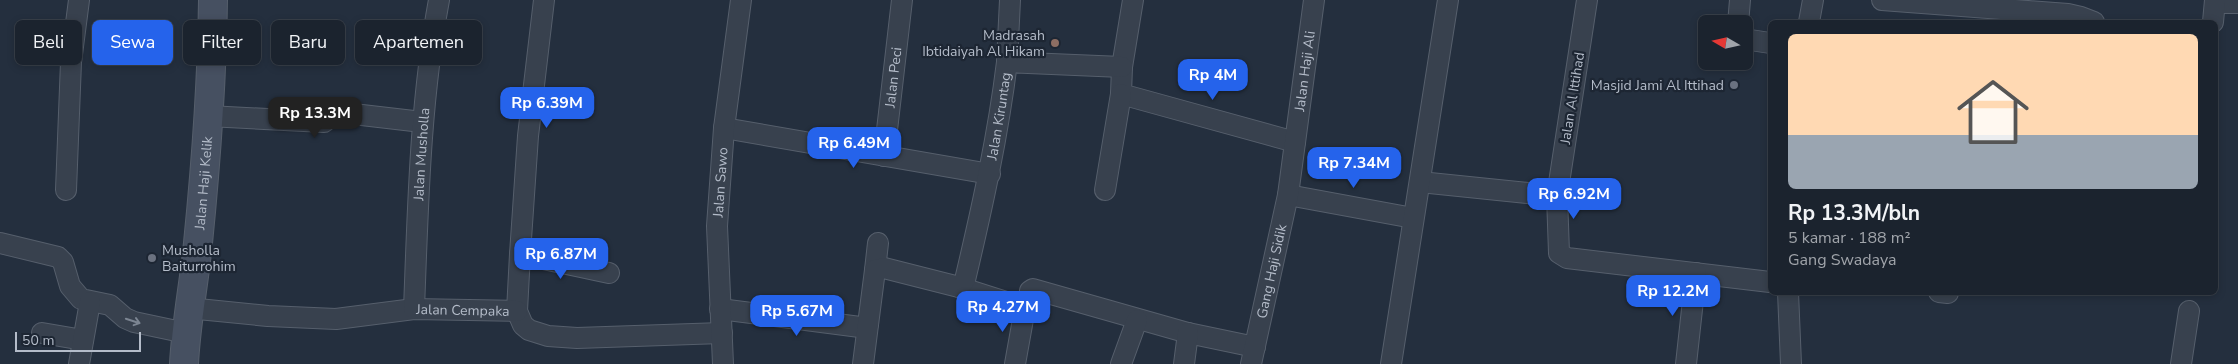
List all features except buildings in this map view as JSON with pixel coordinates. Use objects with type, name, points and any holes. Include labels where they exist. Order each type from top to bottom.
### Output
[{"type":"street","points":[[66,190],[71,62],[79,0]]},
{"type":"street","name":"Jalan Haji Kelik","points":[[184,364],[187,320],[198,244],[208,116],[213,0]]},
{"type":"street","name":"Jalan Musholla","points":[[414,309],[422,122],[432,38],[439,0]]},
{"type":"street","name":"Jalan Cempaka","points":[[90,302],[110,306],[125,318],[134,322],[268,316],[336,319],[414,309],[517,311],[528,136],[544,0]]},
{"type":"street","name":"Jalan Sawo","points":[[723,364],[717,226],[724,128],[741,0]]},
{"type":"street","name":"Jalan Peci","points":[[884,156],[902,0]]},
{"type":"street","points":[[1007,62],[1010,0]]},
{"type":"street","points":[[1105,190],[1121,94],[1122,67],[1132,0]]},
{"type":"street","name":"Jalan Haji Ali","points":[[1288,196],[1314,0]]},
{"type":"street","points":[[1391,364],[1448,0]]},
{"type":"street","name":"Jalan Al Ittihad","points":[[1587,0],[1556,196],[1557,245],[1559,253],[1563,257],[1768,282]]},
{"type":"street","points":[[1736,0],[1737,15]]},
{"type":"street","points":[[1810,20],[1813,0]]},
{"type":"street","points":[[1882,0],[2068,14],[2081,16],[2090,20]]},
{"type":"street","points":[[2215,9],[2238,3]]},
{"type":"street","points":[[1753,40],[1768,43]]},
{"type":"street","name":"Jalan Kiruntag","points":[[959,287],[965,280],[990,174],[1007,62],[1122,67]]},
{"type":"street","points":[[1121,94],[1295,142]]},
{"type":"street","points":[[208,116],[324,122],[336,112],[422,122]]},
{"type":"street","name":"Jalan Kiruntag","points":[[724,128],[990,174]]},
{"type":"street","points":[[1420,182],[1556,196]]},
{"type":"street","points":[[1288,196],[1413,218]]},
{"type":"street","name":"Gang Haji Sidik","points":[[1253,356],[1288,196]]},
{"type":"street","points":[[0,243],[58,257],[62,262],[70,286],[81,299],[90,302],[79,364]]},
{"type":"street","points":[[863,364],[878,243]]},
{"type":"street","points":[[520,254],[609,272]]},
{"type":"street","points":[[875,270],[884,268],[959,287],[1025,308]]},
{"type":"street","points":[[1686,364],[1696,273]]},
{"type":"street","points":[[1015,364],[1025,308],[1028,305],[1030,290],[1033,289],[1188,333],[1253,356]]},
{"type":"street","points":[[1788,295],[1791,364]]},
{"type":"street","points":[[720,309],[860,327],[868,324]]},
{"type":"street","points":[[517,311],[522,325],[529,330],[548,336],[577,338],[722,333]]},
{"type":"street","points":[[2181,364],[2189,311]]},
{"type":"street","points":[[1121,364],[1137,320]]},
{"type":"street","points":[[42,333],[83,340]]},
{"type":"street","points":[[1184,364],[1188,333]]},
{"type":"place","name":"Madrasah Ibtidaiyah Al Hikam","points":[[1055,43]]},
{"type":"place","name":"Masjid Jami Al Ittihad","points":[[1734,85]]},
{"type":"place","name":"Musholla Baiturrohim","points":[[152,258]]}]
